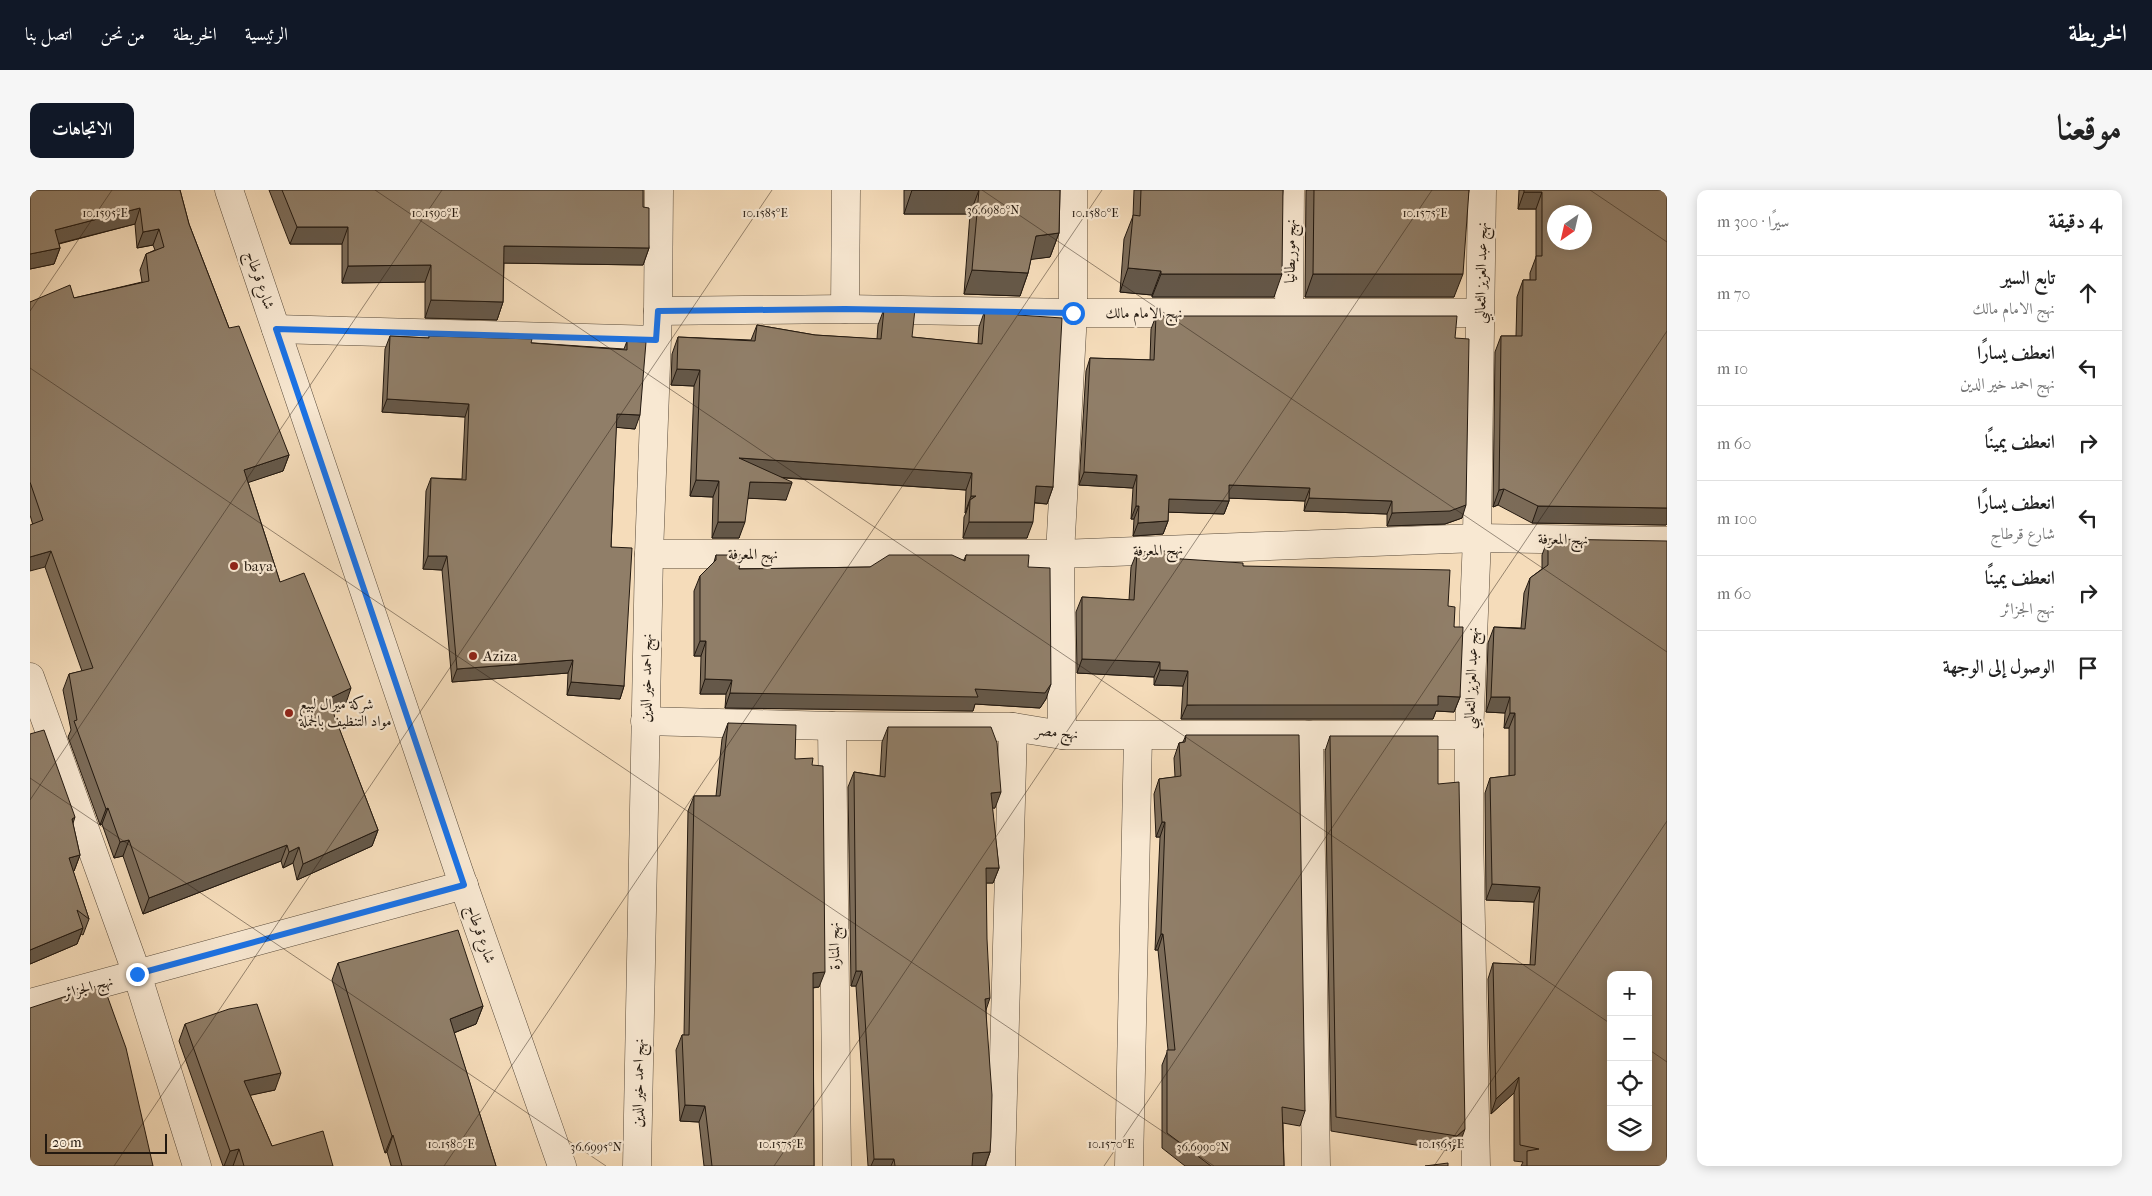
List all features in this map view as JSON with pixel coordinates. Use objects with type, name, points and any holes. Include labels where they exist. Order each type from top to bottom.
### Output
[{"type":"street","name":"شارع قرطاج","points":[[229,190],[464,885],[562,1166]]},
{"type":"street","name":"نهج احمد خير الدين","points":[[636,1166],[649,554],[658,311],[659,190]]},
{"type":"street","points":[[845,309],[846,190]]},
{"type":"street","points":[[1062,735],[1060,554],[1073,313],[1073,190]]},
{"type":"street","name":"نهج موريطانيا","points":[[1289,312],[1290,190]]},
{"type":"street","name":"نهج عبد العزيز الثعالبي","points":[[1476,1166],[1469,830],[1469,735],[1476,538],[1482,190]]},
{"type":"street","name":"نهج الامام مالك","points":[[658,311],[845,309],[1073,313],[1480,313]]},
{"type":"street","points":[[276,329],[656,340]]},
{"type":"street","name":"نهج المعرفة","points":[[649,554],[1060,554],[1476,538],[1667,541]]},
{"type":"street","points":[[30,677],[137,974],[197,1166]]},
{"type":"street","name":"نهج مصر","points":[[645,721],[832,726],[1013,727],[1062,735],[1469,735]]},
{"type":"street","name":"نهج المنارة","points":[[832,726],[837,1166]]},
{"type":"street","points":[[1001,1166],[1013,727]]},
{"type":"street","points":[[1309,735],[1316,1166]]},
{"type":"street","points":[[1129,1166],[1138,736]]},
{"type":"street","name":"نهج الجزائر","points":[[30,1003],[464,885]]},
{"type":"building","points":[[30,190],[180,190],[189,224],[229,328],[239,326],[289,455],[244,470],[280,582],[304,573],[351,688],[328,699],[378,830],[303,864],[299,847],[289,852],[287,845],[149,898],[129,840],[120,842],[108,808],[106,809],[74,721],[77,720],[69,674],[93,668],[51,551],[30,557],[30,525],[43,520],[30,482],[30,302],[70,285],[74,298],[149,281],[146,254],[164,247],[159,229],[143,232],[140,208],[55,230],[60,248],[30,254]]},
{"type":"building","points":[[282,190],[643,190],[643,207],[649,208],[649,248],[504,246],[503,302],[431,300],[431,265],[348,266],[348,227],[297,227]]},
{"type":"building","points":[[979,190],[1060,190],[1059,233],[1036,236],[1028,273],[972,270]]},
{"type":"building","points":[[1141,190],[1283,190],[1282,274],[1161,274],[1161,271],[1128,268],[1133,215],[1140,216]]},
{"type":"building","points":[[1314,190],[1469,190],[1463,274],[1313,274]]},
{"type":"building","points":[[1524,190],[1667,190],[1667,508],[1538,506],[1504,489],[1499,490],[1501,336],[1522,336],[1523,280],[1536,280],[1536,256],[1542,256],[1542,192],[1524,192]]},
{"type":"building","points":[[884,309],[915,309],[912,337],[982,344],[985,310],[1019,311],[1018,315],[1062,318],[1053,487],[1036,486],[1033,522],[969,522],[970,500],[976,496],[971,496],[972,473],[739,458],[792,483],[750,482],[745,522],[718,522],[719,481],[696,480],[700,370],[677,369],[678,337],[755,341],[757,325],[815,335],[881,339]]},
{"type":"building","points":[[1156,316],[1457,316],[1455,338],[1469,339],[1466,505],[1450,511],[1392,513],[1392,501],[1309,498],[1310,488],[1229,485],[1229,501],[1169,499],[1168,521],[1138,523],[1139,506],[1136,506],[1137,475],[1084,472],[1090,358],[1154,360]]},
{"type":"building","points":[[390,336],[532,339],[531,343],[627,350],[627,341],[646,342],[640,415],[617,414],[611,547],[632,548],[624,686],[571,682],[573,660],[457,669],[447,556],[428,556],[431,478],[466,480],[469,404],[387,399]]},
{"type":"building","points":[[1548,539],[1667,541],[1667,1166],[1527,1166],[1527,1151],[1539,1149],[1520,1145],[1519,1077],[1496,1099],[1493,963],[1535,965],[1540,887],[1492,884],[1490,778],[1515,775],[1515,713],[1510,713],[1510,697],[1491,697],[1494,627],[1525,629],[1530,578],[1548,565]]},
{"type":"building","points":[[1167,551],[1167,558],[1243,563],[1243,566],[1450,570],[1448,606],[1455,607],[1454,627],[1463,627],[1460,697],[1438,696],[1438,705],[1187,705],[1188,671],[1160,670],[1160,662],[1082,659],[1082,597],[1134,600],[1137,552]]},
{"type":"building","points":[[716,555],[741,555],[739,569],[870,567],[889,555],[952,555],[965,561],[966,555],[1029,555],[1028,567],[1050,568],[1051,684],[1045,693],[975,689],[978,697],[730,693],[732,680],[705,679],[706,641],[700,641],[700,576],[716,560]]},
{"type":"building","points":[[728,723],[796,725],[795,759],[813,758],[812,765],[823,766],[825,972],[813,973],[814,1166],[712,1166],[705,1106],[685,1105],[682,1035],[689,1035],[694,796],[720,796]]},
{"type":"building","points":[[888,727],[991,727],[997,743],[1001,792],[991,793],[999,868],[986,868],[990,998],[985,999],[992,1095],[991,1137],[990,1152],[973,1153],[972,1166],[895,1166],[894,1159],[874,1159],[862,971],[856,971],[854,772],[885,777]]},
{"type":"building","points":[[44,730],[75,817],[72,819],[80,855],[69,858],[89,919],[77,910],[83,928],[30,950],[30,734]]},
{"type":"building","points":[[1186,735],[1299,735],[1305,1111],[1282,1107],[1284,1166],[1211,1166],[1167,1133],[1167,1050],[1175,1050],[1163,934],[1161,934],[1165,822],[1162,822],[1159,779],[1181,776],[1179,743],[1185,742]]},
{"type":"building","points":[[1330,736],[1438,736],[1438,784],[1459,782],[1465,1129],[1457,1136],[1336,1117]]},
{"type":"building","points":[[458,930],[483,1006],[450,1019],[496,1166],[402,1166],[338,963]]},
{"type":"building","points":[[103,984],[126,1048],[153,1166],[30,1166],[30,1008]]},
{"type":"building","points":[[257,1004],[281,1073],[244,1081],[272,1146],[323,1131],[333,1166],[244,1166],[239,1149],[230,1151],[185,1024],[229,1009]]},
{"type":"building","points":[[1448,1163],[1448,1166],[1425,1166]]},
{"type":"place","name":"baya","points":[[234,566]]},
{"type":"place","name":"Aziza","points":[[473,656]]},
{"type":"place","name":"شركة ميرال لبيع مواد التنظيف بالجملة","points":[[289,713]]},
{"type":"route","points":[[137,974],[464,885],[276,329],[656,340],[658,311],[845,309],[1073,313]]}]
